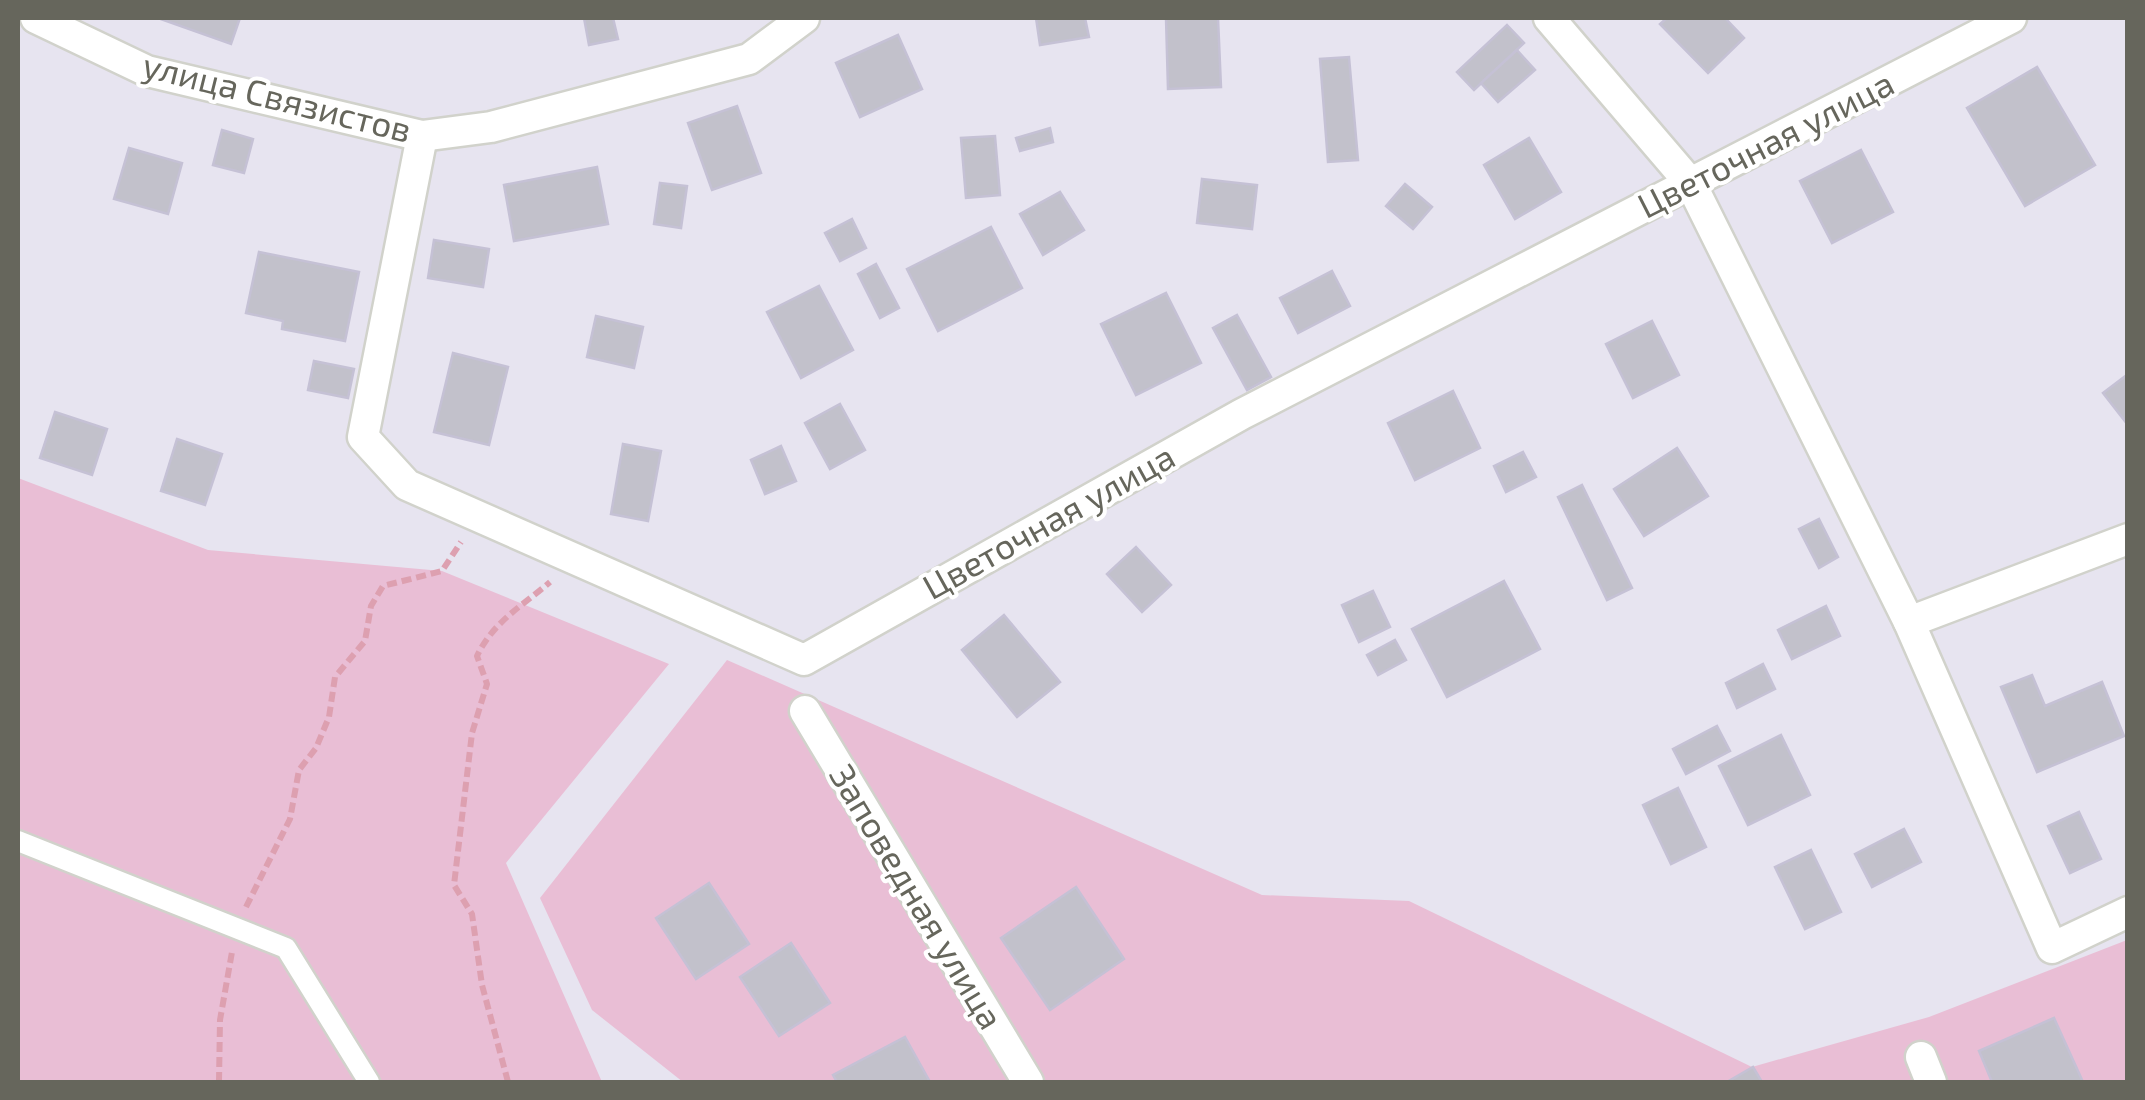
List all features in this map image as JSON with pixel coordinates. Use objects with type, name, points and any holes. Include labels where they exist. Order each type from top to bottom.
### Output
[{"type":"street","name":"улица Связистов","points":[[36,18],[147,71],[422,136],[491,127],[749,58],[804,18]]},
{"type":"street","points":[[1549,18],[1690,184],[1909,622],[2052,948],[2128,912]]},
{"type":"street","name":"Цветочная улица","points":[[422,136],[363,436],[408,484],[804,660],[1242,414],[2011,18]]},
{"type":"street","points":[[1909,622],[2128,540]]},
{"type":"street","name":"Заповедная улица","points":[[804,711],[1028,1082]]},
{"type":"lane","points":[[18,841],[286,948],[369,1082]]},
{"type":"path","points":[[240,920],[284,834],[299,770],[316,748],[329,717],[335,677],[365,641],[371,606],[383,586],[442,571],[458,551],[473,513]]},
{"type":"path","points":[[508,1082],[482,985],[472,914],[454,886],[472,733],[487,684],[477,656],[491,628],[520,610],[552,580],[566,553]]},
{"type":"path","points":[[219,1082],[220,1020],[234,940]]},
{"type":"shaded area","points":[[18,478],[208,550],[442,571],[669,664],[506,863],[602,1082],[18,1082]]},
{"type":"shaded area","points":[[727,660],[1262,895],[1409,901],[1752,1067],[1929,1017],[2127,940],[2127,1082],[683,1082],[592,1010],[540,898]]},
{"type":"building","points":[[158,18],[240,18],[231,44]]},
{"type":"building","points":[[584,18],[613,18],[618,39],[589,45]]},
{"type":"building","points":[[1036,18],[1085,18],[1089,37],[1040,45]]},
{"type":"building","points":[[1166,18],[1218,18],[1221,87],[1168,89]]},
{"type":"building","points":[[1667,18],[1725,18],[1744,38],[1708,73],[1660,24]]},
{"type":"building","points":[[1507,25],[1524,43],[1474,90],[1457,72]]},
{"type":"building","points":[[898,35],[922,89],[860,117],[836,63]]},
{"type":"building","points":[[1517,50],[1535,70],[1498,102],[1481,83]]},
{"type":"building","points":[[1349,57],[1358,160],[1328,162],[1320,59]]},
{"type":"building","points":[[2037,67],[2095,165],[2025,206],[1967,108]]},
{"type":"building","points":[[737,106],[761,173],[712,190],[688,123]]},
{"type":"building","points":[[1050,128],[1053,142],[1020,151],[1016,138]]},
{"type":"building","points":[[222,130],[253,139],[244,173],[213,165]]},
{"type":"building","points":[[995,136],[1000,195],[966,198],[961,138]]},
{"type":"building","points":[[1529,138],[1561,192],[1515,219],[1484,165]]},
{"type":"building","points":[[129,148],[182,163],[168,214],[114,199]]},
{"type":"building","points":[[1861,150],[1893,212],[1832,243],[1800,181]]},
{"type":"building","points":[[597,167],[608,224],[514,241],[504,185]]},
{"type":"building","points":[[1202,179],[1257,185],[1252,229],[1197,223]]},
{"type":"building","points":[[660,183],[687,186],[681,228],[654,224]]},
{"type":"building","points":[[1405,184],[1432,207],[1413,229],[1386,206]]},
{"type":"building","points":[[1060,192],[1084,230],[1043,255],[1020,214]]},
{"type":"building","points":[[852,219],[866,248],[840,261],[825,233]]},
{"type":"building","points":[[991,227],[1022,288],[938,331],[907,269]]},
{"type":"building","points":[[434,240],[489,249],[483,287],[428,278]]},
{"type":"building","points":[[259,252],[359,272],[345,341],[282,329],[283,321],[246,313]]},
{"type":"building","points":[[876,264],[899,308],[880,318],[858,274]]},
{"type":"building","points":[[1332,271],[1350,306],[1298,333],[1280,298]]},
{"type":"building","points":[[819,286],[853,350],[801,378],[767,312]]},
{"type":"building","points":[[1166,293],[1201,363],[1136,395],[1101,324]]},
{"type":"building","points":[[1237,315],[1271,377],[1247,390],[1213,328]]},
{"type":"building","points":[[596,316],[643,327],[634,368],[587,357]]},
{"type":"building","points":[[1652,321],[1679,375],[1633,398],[1606,344]]},
{"type":"building","points":[[453,353],[508,367],[489,445],[434,432]]},
{"type":"building","points":[[314,361],[354,369],[348,398],[308,390]]},
{"type":"building","points":[[2128,374],[2128,425],[2103,393]]},
{"type":"building","points":[[1453,391],[1480,448],[1415,480],[1388,423]]},
{"type":"building","points":[[840,404],[865,450],[830,469],[805,423]]},
{"type":"building","points":[[55,412],[107,429],[92,475],[40,458]]},
{"type":"building","points":[[177,439],[222,454],[205,505],[161,491]]},
{"type":"building","points":[[623,444],[661,451],[648,521],[611,514]]},
{"type":"building","points":[[781,446],[796,481],[765,494],[751,460]]},
{"type":"building","points":[[1677,448],[1708,496],[1644,536],[1614,489]]},
{"type":"building","points":[[1523,452],[1536,477],[1506,492],[1494,466]]},
{"type":"building","points":[[1582,485],[1632,588],[1607,600],[1558,497]]},
{"type":"building","points":[[1819,519],[1838,557],[1819,568],[1799,529]]},
{"type":"building","points":[[1136,547],[1171,585],[1142,612],[1107,574]]},
{"type":"building","points":[[1504,581],[1540,649],[1447,697],[1412,629]]},
{"type":"building","points":[[1373,591],[1390,627],[1359,642],[1342,605]]},
{"type":"building","points":[[1826,606],[1840,636],[1792,659],[1778,630]]},
{"type":"building","points":[[1004,615],[1060,682],[1017,717],[962,650]]},
{"type":"building","points":[[1395,640],[1406,660],[1378,675],[1367,655]]},
{"type":"building","points":[[1763,664],[1775,689],[1737,708],[1726,683]]},
{"type":"building","points":[[2032,675],[2045,706],[2102,682],[2124,736],[2037,772],[2001,687]]},
{"type":"building","points":[[1717,726],[1730,751],[1686,774],[1673,749]]},
{"type":"building","points":[[1781,735],[1810,795],[1748,825],[1719,766]]},
{"type":"building","points":[[1678,788],[1706,847],[1671,864],[1643,805]]},
{"type":"building","points":[[2079,812],[2101,859],[2070,873],[2048,826]]},
{"type":"building","points":[[1904,829],[1921,862],[1872,887],[1855,854]]},
{"type":"building","points":[[1811,850],[1841,912],[1805,929],[1775,867]]},
{"type":"building","points":[[709,883],[749,944],[696,979],[656,918]]},
{"type":"building","points":[[1076,887],[1124,959],[1050,1010],[1001,938]]},
{"type":"building","points":[[791,943],[830,1003],[779,1036],[740,977]]},
{"type":"building","points":[[2054,1018],[2083,1082],[1992,1082],[1979,1051]]},
{"type":"building","points":[[905,1037],[930,1082],[837,1082],[833,1075]]},
{"type":"building","points":[[1753,1067],[1762,1082],[1727,1082]]}]
